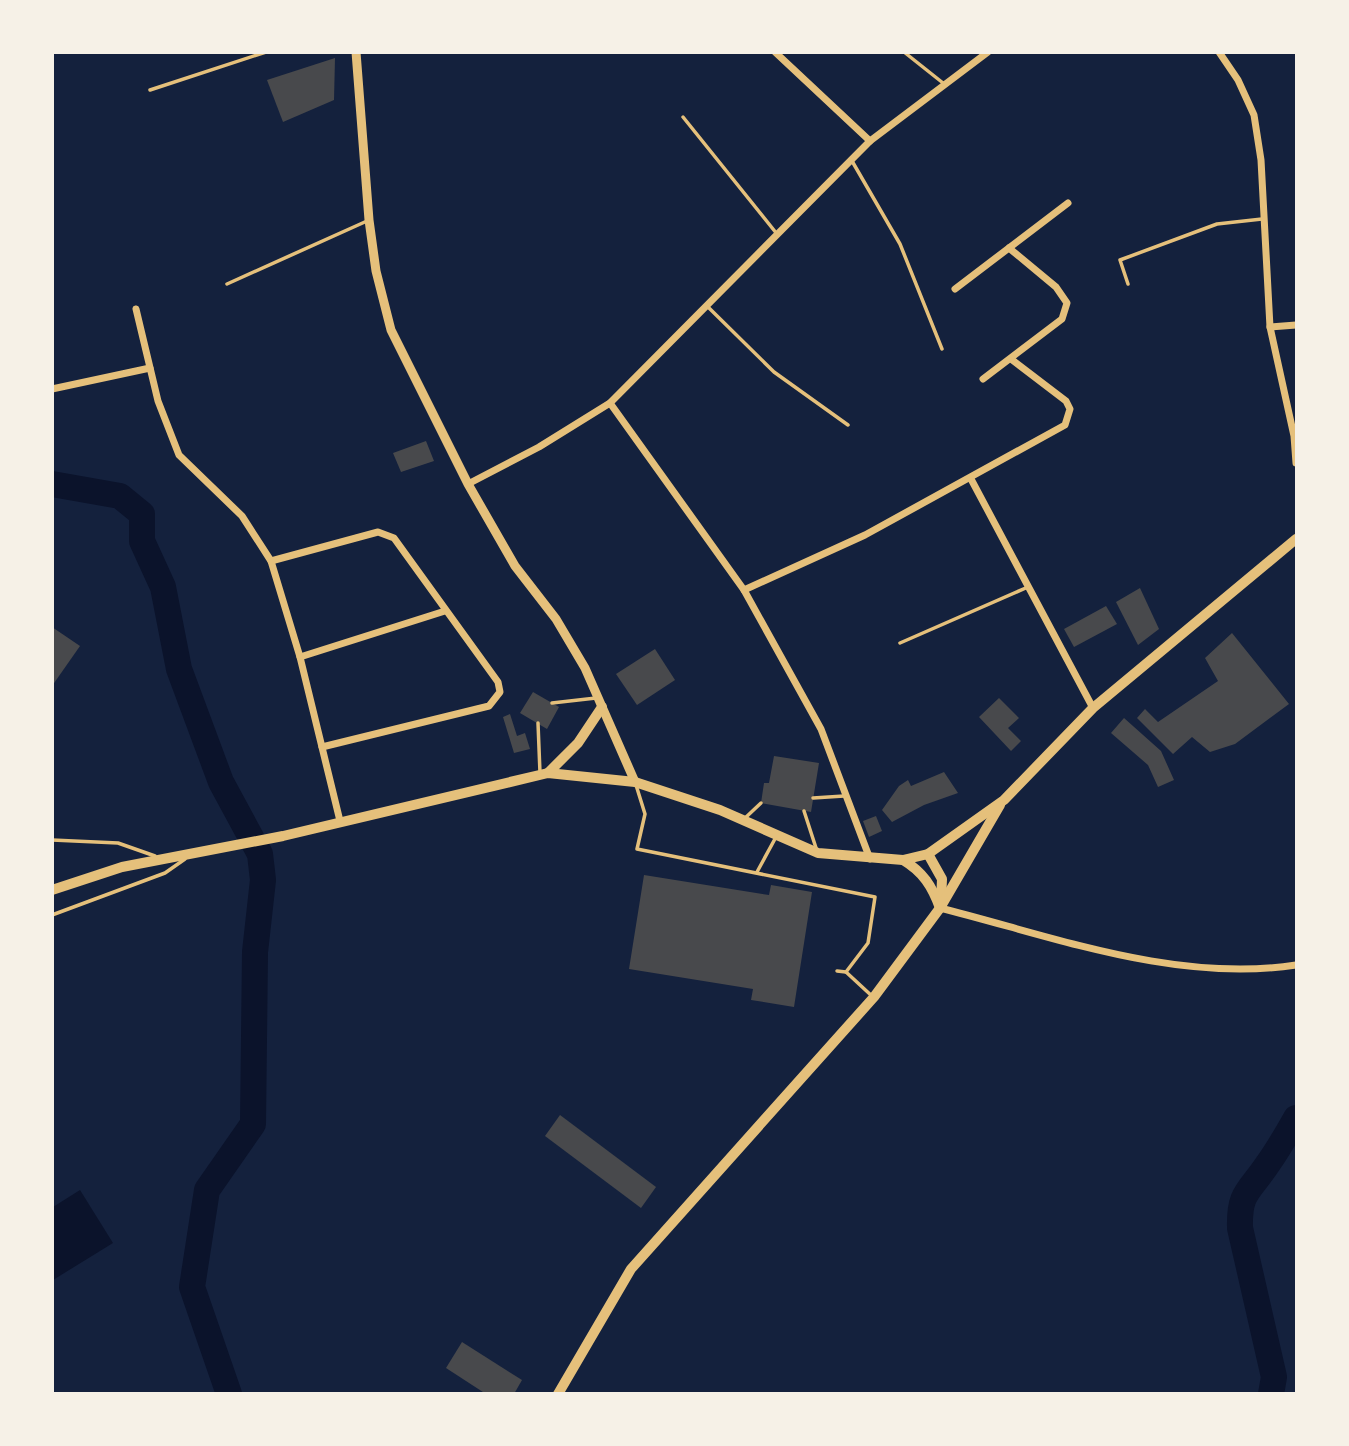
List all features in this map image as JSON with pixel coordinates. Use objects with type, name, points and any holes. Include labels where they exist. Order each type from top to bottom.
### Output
[{"type":"main road","points":[[52,890],[122,867],[283,836],[544,774],[635,782],[743,820],[818,853],[903,860],[928,854],[1003,800],[1093,708],[1297,539]]},
{"type":"main road","points":[[544,774],[578,743],[600,702]]},
{"type":"main road","points":[[558,1394],[631,1269],[874,997],[940,908],[1003,800]]},
{"type":"main road","points":[[928,854],[942,879],[940,908]]},
{"type":"main road","points":[[903,860],[928,880],[940,908]]},
{"type":"street","points":[[356,52],[369,220],[376,271],[391,330],[468,484],[515,566],[556,619],[585,667],[635,782]]},
{"type":"street","points":[[775,52],[870,141]]},
{"type":"street","points":[[468,484],[539,447],[610,403],[870,141],[943,83],[988,52]]},
{"type":"street","points":[[1219,52],[1238,80],[1254,115],[1261,160],[1270,327],[1294,436],[1297,463]]},
{"type":"street","points":[[955,289],[1068,203]]},
{"type":"street","points":[[983,379],[1062,319],[1068,303],[1056,287],[1009,248]]},
{"type":"street","points":[[136,309],[167,428],[179,456],[242,516],[271,561],[300,657],[340,821]]},
{"type":"street","points":[[1270,327],[1297,325]]},
{"type":"street","points":[[744,590],[865,535],[1065,425],[1070,409],[1066,401],[1011,359]]},
{"type":"street","points":[[52,389],[150,368]]},
{"type":"street","points":[[610,403],[744,590],[821,729],[844,796],[870,859]]},
{"type":"street","points":[[971,479],[1093,708]]},
{"type":"street","points":[[271,561],[378,531],[386,533],[394,538],[498,682],[500,692],[489,706],[322,747]]},
{"type":"street","points":[[300,657],[445,611]]},
{"type":"street","points":[[940,908],[1170,964],[1244,970],[1297,965]]},
{"type":"lane","points":[[150,90],[266,52]]},
{"type":"lane","points":[[904,52],[943,83]]},
{"type":"lane","points":[[682,117],[766,224],[778,235]]},
{"type":"lane","points":[[852,161],[900,244],[942,349]]},
{"type":"lane","points":[[1128,284],[1120,260],[1217,224],[1264,218]]},
{"type":"lane","points":[[227,284],[369,220]]},
{"type":"lane","points":[[708,307],[774,372],[848,425]]},
{"type":"lane","points":[[900,643],[1028,587]]},
{"type":"lane","points":[[552,703],[600,702]]},
{"type":"lane","points":[[538,723],[544,774]]},
{"type":"lane","points":[[635,782],[645,814],[637,849],[872,895],[876,901],[868,943],[846,972]]},
{"type":"lane","points":[[813,798],[844,796]]},
{"type":"lane","points":[[743,820],[761,803]]},
{"type":"lane","points":[[804,811],[818,853]]},
{"type":"lane","points":[[757,872],[777,835]]},
{"type":"lane","points":[[52,840],[118,843],[141,849],[163,861]]},
{"type":"lane","points":[[52,915],[165,873],[190,855]]},
{"type":"lane","points":[[837,971],[846,972],[874,997]]},
{"type":"water","points":[[80,1190],[113,1243],[53,1280],[53,1207]]},
{"type":"building","points":[[335,58],[334,100],[283,122],[267,80]]},
{"type":"building","points":[[426,441],[434,461],[401,472],[393,453]]},
{"type":"building","points":[[1140,588],[1159,629],[1138,645],[1116,602]]},
{"type":"building","points":[[1106,606],[1117,624],[1074,647],[1064,629]]},
{"type":"building","points":[[52,627],[80,646],[52,686]]},
{"type":"building","points":[[1232,633],[1289,704],[1235,744],[1210,752],[1192,737],[1173,754],[1137,718],[1145,709],[1158,722],[1218,681],[1205,658]]},
{"type":"building","points":[[655,649],[675,680],[637,705],[616,674]]},
{"type":"building","points":[[533,692],[559,707],[547,729],[520,713]]},
{"type":"building","points":[[999,698],[1019,718],[1008,728],[1021,741],[1011,751],[979,717]]},
{"type":"building","points":[[510,714],[517,736],[525,733],[530,749],[514,753],[503,717]]},
{"type":"building","points":[[1124,718],[1161,751],[1174,780],[1158,787],[1148,765],[1111,733]]},
{"type":"building","points":[[774,756],[819,763],[811,812],[761,803],[764,783],[769,783]]},
{"type":"building","points":[[944,772],[958,793],[924,805],[892,822],[882,810],[899,786],[908,780],[911,786]]},
{"type":"building","points":[[876,816],[882,831],[869,837],[863,821]]},
{"type":"building","points":[[644,875],[769,895],[771,885],[812,892],[794,1007],[751,1000],[753,989],[629,969]]},
{"type":"building","points":[[560,1115],[656,1187],[641,1208],[545,1136]]},
{"type":"building","points":[[462,1342],[522,1380],[514,1394],[486,1394],[446,1368]]},
{"type":"waterway","points":[[52,484],[120,496],[142,514],[142,541],[163,587],[179,669],[221,782],[260,854],[263,880],[255,952],[253,1124],[207,1190],[192,1287],[229,1394]]},
{"type":"waterway","points":[[1271,1394],[1274,1377],[1240,1228],[1240,1216],[1246,1193],[1275,1154],[1296,1118]]}]
